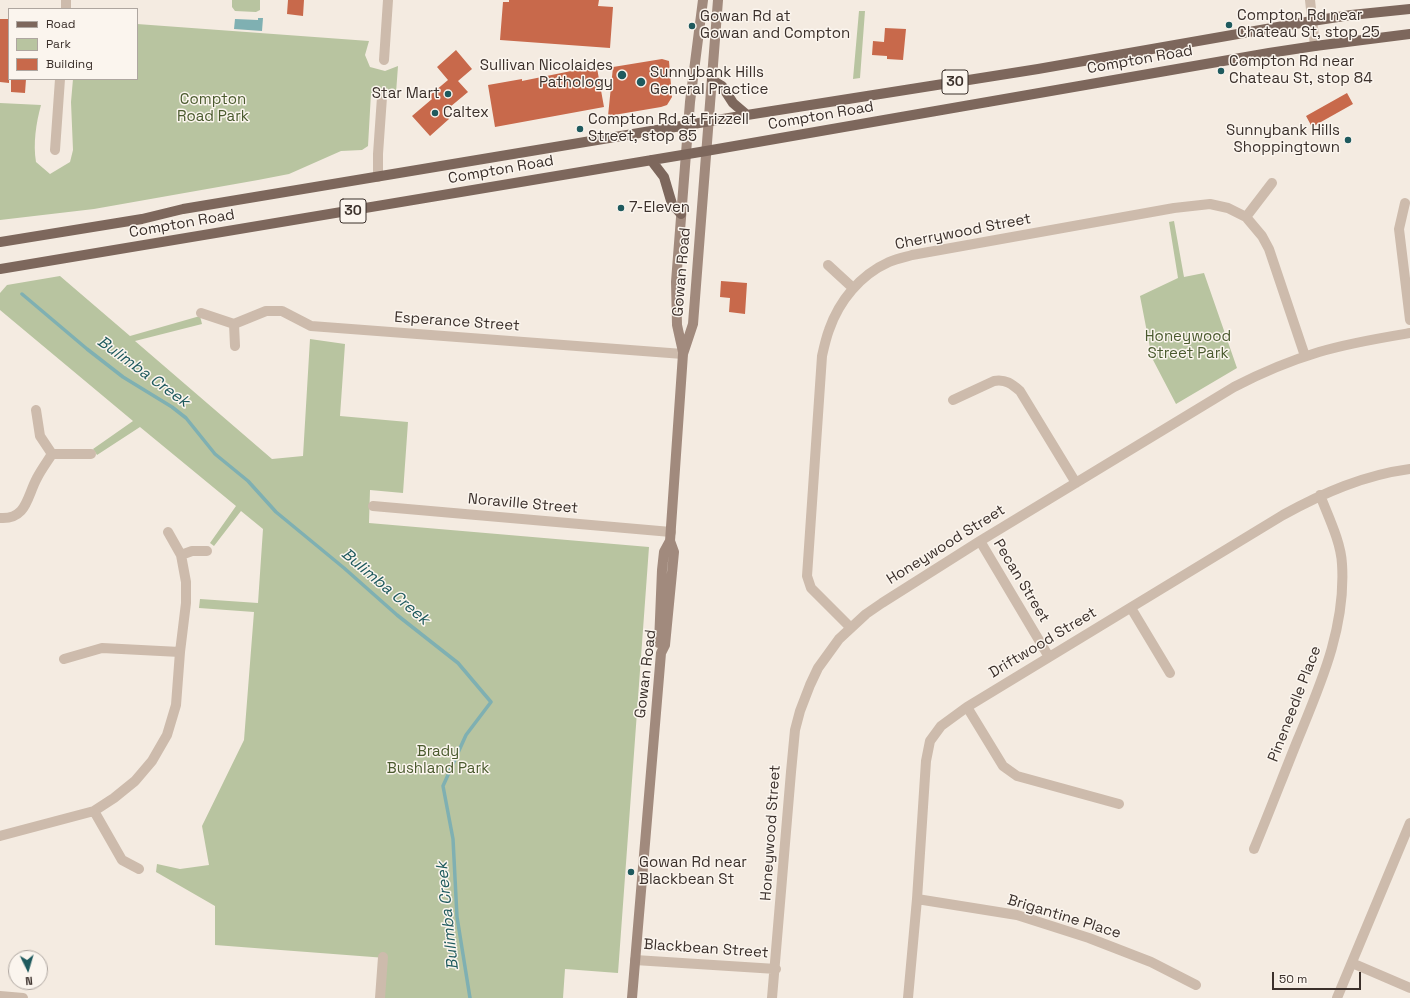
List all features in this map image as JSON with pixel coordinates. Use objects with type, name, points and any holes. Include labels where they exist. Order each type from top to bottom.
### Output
[{"type":"main road","name":"Gowan Road","points":[[683,354],[677,324],[676,295],[688,125],[703,0]]},
{"type":"main road","name":"Gowan Road","points":[[632,998],[661,654],[665,645],[673,569],[674,552],[670,536],[683,354],[692,324],[718,0]]},
{"type":"main road","name":"Compton Road","points":[[0,242],[142,218],[183,209],[747,115],[1038,69],[1312,21],[1351,15],[1410,9]]},
{"type":"main road","name":"Compton Road","points":[[0,269],[686,155],[1315,46],[1410,34]]},
{"type":"main road","points":[[712,80],[722,86],[732,103],[747,115]]},
{"type":"main road","points":[[651,160],[664,177],[672,204],[681,214]]},
{"type":"street","points":[[384,60],[388,0]]},
{"type":"street","points":[[1310,0],[1315,46]]},
{"type":"street","points":[[55,150],[60,80]]},
{"type":"street","points":[[378,177],[382,97]]},
{"type":"street","points":[[1246,217],[1272,184]]},
{"type":"street","points":[[1405,203],[1399,229],[1410,320]]},
{"type":"street","name":"Cherrywood Street","points":[[850,627],[811,588],[808,582],[807,569],[822,356],[829,329],[841,306],[853,288],[867,275],[889,262],[912,255],[1174,208],[1210,204],[1228,208],[1246,217],[1262,236],[1269,249],[1305,356]]},
{"type":"street","points":[[828,265],[853,288]]},
{"type":"street","name":"Esperance Street","points":[[234,324],[266,311],[282,311],[311,326],[683,354]]},
{"type":"street","points":[[201,313],[234,324],[235,346]]},
{"type":"street","name":"Honeywood Street","points":[[772,998],[776,969],[795,730],[800,711],[818,668],[839,639],[850,627],[882,602],[1234,387],[1260,374],[1305,356],[1357,342],[1410,333]]},
{"type":"street","points":[[953,400],[994,381],[1007,381],[1013,385],[1020,391],[1076,483]]},
{"type":"street","points":[[36,410],[40,436],[52,454]]},
{"type":"street","points":[[52,454],[91,454]]},
{"type":"street","points":[[0,518],[17,515],[24,508],[37,478],[52,454]]},
{"type":"street","name":"Driftwood Street","points":[[908,998],[917,899],[926,761],[930,741],[941,726],[967,707],[1282,515],[1320,495],[1364,479],[1410,469]]},
{"type":"street","name":"Pineneedle Place","points":[[1254,849],[1324,676],[1336,634],[1342,594],[1342,563],[1335,535],[1320,495]]},
{"type":"street","name":"Noraville Street","points":[[373,506],[670,536]]},
{"type":"street","points":[[0,836],[94,811],[114,798],[134,781],[152,761],[167,735],[176,705],[186,596],[186,582],[181,555],[168,532]]},
{"type":"street","name":"Pecan Street","points":[[980,541],[1049,657]]},
{"type":"street","points":[[181,555],[192,551],[207,552]]},
{"type":"street","points":[[1131,608],[1170,673]]},
{"type":"street","points":[[64,659],[102,648],[180,652]]},
{"type":"street","points":[[967,707],[1002,766],[1017,776],[1119,804]]},
{"type":"street","points":[[94,811],[122,860],[139,869]]},
{"type":"street","points":[[1337,998],[1406,842],[1410,823]]},
{"type":"street","name":"Brigantine Place","points":[[917,899],[1017,916],[1053,926],[1151,962],[1196,985]]},
{"type":"street","points":[[380,998],[383,957]]},
{"type":"street","name":"Blackbean Street","points":[[635,960],[776,969]]},
{"type":"street","points":[[1352,963],[1410,988]]},
{"type":"street","points":[[0,996],[23,998]]},
{"type":"green space","points":[[232,0],[260,0],[260,10],[256,12],[235,11],[232,7]]},
{"type":"green space","points":[[859,11],[865,11],[860,78],[853,79]]},
{"type":"green space","name":"Compton Road Park","points":[[138,24],[369,41],[365,55],[370,67],[385,71],[398,66],[396,93],[371,93],[368,146],[362,150],[341,151],[289,174],[258,180],[94,209],[0,220],[0,103],[41,105],[36,134],[36,162],[50,174],[70,162],[73,150],[71,102],[73,80],[138,80]]},
{"type":"green space","name":"Honeywood Street Park","points":[[1174,221],[1184,277],[1204,273],[1237,368],[1176,404],[1152,358],[1140,296],[1178,278],[1169,222]]},
{"type":"green space","name":"Brady Bushland Park","points":[[60,276],[130,336],[200,316],[202,324],[135,341],[272,459],[303,456],[310,339],[345,344],[340,416],[408,422],[403,493],[370,490],[369,523],[649,547],[618,973],[565,969],[563,998],[384,998],[386,958],[215,945],[215,906],[156,872],[157,864],[180,869],[209,865],[202,826],[244,740],[254,612],[199,608],[200,599],[258,603],[263,529],[241,511],[214,546],[210,543],[236,506],[140,427],[97,455],[93,449],[133,421],[0,310],[0,293],[7,285]]},
{"type":"water","points":[[258,18],[263,18],[262,31],[234,29],[235,19],[258,20]]},
{"type":"building","points":[[288,0],[304,0],[303,16],[287,14]]},
{"type":"building","points":[[509,0],[599,0],[598,6],[613,7],[610,48],[500,40],[503,2],[509,2]]},
{"type":"building","points":[[0,19],[8,19],[9,83],[0,82]]},
{"type":"building","points":[[885,28],[906,29],[903,60],[887,59],[887,56],[872,55],[873,41],[884,42]]},
{"type":"building","points":[[456,50],[472,69],[458,81],[468,92],[444,112],[449,119],[430,136],[412,116],[432,99],[429,96],[448,80],[437,67]]},
{"type":"building","name":"Sunnybank Hills General Practice","points":[[662,59],[669,61],[672,97],[667,105],[608,116],[613,67]]},
{"type":"building","points":[[597,68],[604,107],[495,127],[488,85],[522,79],[522,81],[581,69],[581,71]]},
{"type":"building","points":[[11,80],[26,80],[25,93],[11,92]]},
{"type":"building","points":[[1347,93],[1353,104],[1312,127],[1306,116]]},
{"type":"building","points":[[721,281],[747,283],[745,314],[729,312],[730,298],[720,297]]},
{"type":"waterway","name":"Bulimba Creek","points":[[22,294],[87,349],[123,377],[172,407],[186,418],[215,454],[248,481],[276,512],[344,568],[397,615],[458,663],[491,702],[466,735],[443,786],[453,839],[457,917],[470,998]]},
{"type":"place","name":"Compton Rd near Chateau St, stop 25","points":[[1229,25]]},
{"type":"place","name":"Gowan Rd at Gowan and Compton","points":[[692,26]]},
{"type":"place","name":"Compton Rd near Chateau St, stop 84","points":[[1221,71]]},
{"type":"place","name":"Sullivan Nicolaides Pathology","points":[[622,75]]},
{"type":"place","name":"Sunnybank Hills General Practice","points":[[641,82]]},
{"type":"place","name":"Star Mart","points":[[448,94]]},
{"type":"place","name":"Caltex","points":[[435,113]]},
{"type":"place","name":"Compton Rd at Frizzell Street, stop 85","points":[[580,129]]},
{"type":"place","name":"Sunnybank Hills Shoppingtown","points":[[1348,140]]},
{"type":"place","name":"7-Eleven","points":[[621,208]]},
{"type":"place","name":"Gowan Rd near Blackbean St","points":[[631,872]]}]
